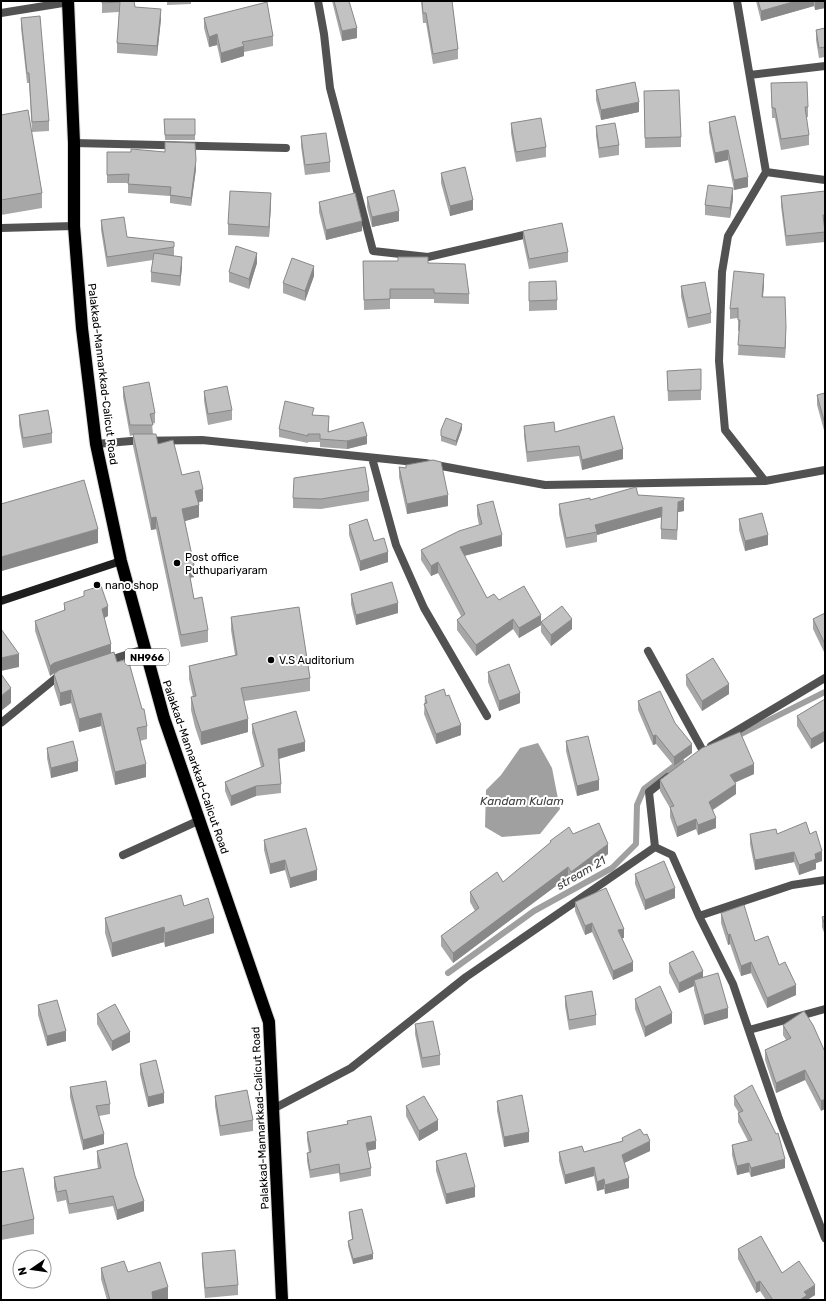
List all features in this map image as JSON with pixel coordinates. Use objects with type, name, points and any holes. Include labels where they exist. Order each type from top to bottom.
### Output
[{"type":"highway","name":"Palakkad-Mannarkkad-Calicut Road","points":[[68,2],[74,143],[74,226],[82,328],[96,444],[121,561],[164,718],[270,1022],[282,1300]]},
{"type":"street","points":[[318,1],[324,34],[330,88],[373,251],[428,257],[541,231]]},
{"type":"street","points":[[737,1],[766,172],[728,236],[722,272],[719,361],[725,430],[765,480]]},
{"type":"street","points":[[1,13],[68,2]]},
{"type":"street","points":[[750,75],[825,66]]},
{"type":"street","points":[[74,143],[286,148]]},
{"type":"street","points":[[766,172],[825,180]]},
{"type":"street","points":[[1,228],[74,226]]},
{"type":"street","points":[[96,444],[131,441],[202,440],[425,463],[544,485],[765,480],[825,470]]},
{"type":"street","points":[[372,458],[396,545],[424,608],[487,716]]},
{"type":"street","points":[[1,601],[121,561]]},
{"type":"street","points":[[101,663],[144,648]]},
{"type":"street","points":[[648,652],[700,754],[825,678]]},
{"type":"street","points":[[1,723],[56,678],[72,673]]},
{"type":"street","points":[[655,847],[649,792],[678,770]]},
{"type":"street","points":[[123,855],[200,820]]},
{"type":"street","points":[[655,847],[672,855],[699,916],[733,984],[779,1119],[825,1238]]},
{"type":"street","points":[[273,1109],[351,1068],[466,977],[655,847]]},
{"type":"street","points":[[699,916],[792,885],[825,880]]},
{"type":"street","points":[[749,1030],[825,1009]]},
{"type":"water","name":"Kandam Kulam","points":[[538,743],[552,768],[560,809],[540,834],[502,837],[485,827],[486,790],[501,775],[520,748]]},
{"type":"building","points":[[102,1],[134,1],[135,7],[161,9],[157,46],[117,43],[120,2],[102,3]]},
{"type":"building","points":[[334,1],[349,1],[357,28],[342,31]]},
{"type":"building","points":[[422,1],[452,1],[458,49],[433,54],[426,13],[423,13]]},
{"type":"building","points":[[758,1],[796,1],[761,11]]},
{"type":"building","points":[[267,2],[273,36],[242,42],[244,46],[221,53],[217,34],[209,37],[204,18]]},
{"type":"building","points":[[40,16],[49,121],[32,122],[29,73],[27,73],[21,18]]},
{"type":"building","points":[[825,28],[825,47],[819,48],[816,30]]},
{"type":"building","points":[[635,82],[639,102],[601,110],[596,90]]},
{"type":"building","points":[[807,82],[808,107],[805,107],[809,135],[781,139],[775,108],[772,108],[771,83]]},
{"type":"building","points":[[679,90],[681,137],[645,138],[644,91]]},
{"type":"building","points":[[28,110],[42,193],[1,200],[1,115]]},
{"type":"building","points":[[735,116],[748,177],[734,180],[728,150],[715,153],[709,122]]},
{"type":"building","points":[[541,118],[546,147],[516,152],[511,123]]},
{"type":"building","points":[[164,119],[195,119],[195,135],[165,135]]},
{"type":"building","points":[[615,123],[619,145],[599,148],[596,126]]},
{"type":"building","points":[[326,133],[330,162],[305,165],[301,136]]},
{"type":"building","points":[[165,142],[195,143],[196,160],[191,198],[170,195],[171,187],[128,184],[129,174],[107,175],[107,152],[131,152],[131,149],[165,152]]},
{"type":"building","points":[[465,167],[473,200],[450,206],[441,173]]},
{"type":"building","points":[[708,185],[733,188],[730,208],[705,205]]},
{"type":"building","points":[[394,190],[399,211],[372,217],[367,197]]},
{"type":"building","points":[[230,191],[271,193],[269,227],[228,224]]},
{"type":"building","points":[[825,191],[825,215],[823,215],[825,232],[786,236],[781,196]]},
{"type":"building","points":[[355,193],[362,221],[326,230],[319,202]]},
{"type":"building","points":[[124,217],[127,237],[174,242],[174,247],[107,257],[101,220]]},
{"type":"building","points":[[562,223],[568,252],[529,259],[523,231]]},
{"type":"building","points":[[236,246],[257,253],[249,279],[229,272]]},
{"type":"building","points":[[154,253],[182,257],[180,276],[151,272]]},
{"type":"building","points":[[398,257],[428,257],[428,263],[465,264],[469,294],[434,293],[434,289],[390,289],[390,299],[364,300],[363,261],[398,261]]},
{"type":"building","points":[[292,258],[314,266],[305,291],[283,283]]},
{"type":"building","points":[[734,271],[764,274],[762,297],[785,297],[785,348],[738,345],[740,320],[738,320],[738,308],[730,309]]},
{"type":"building","points":[[556,281],[557,300],[529,301],[529,282]]},
{"type":"building","points":[[705,282],[711,313],[688,318],[681,286]]},
{"type":"building","points":[[701,369],[701,390],[668,391],[667,371]]},
{"type":"building","points":[[149,382],[155,413],[150,414],[153,425],[130,425],[123,387]]},
{"type":"building","points":[[227,386],[232,410],[208,414],[204,391]]},
{"type":"building","points":[[825,393],[825,424],[817,395]]},
{"type":"building","points":[[285,401],[314,408],[312,415],[329,416],[328,432],[363,422],[367,436],[347,441],[320,439],[320,434],[308,434],[308,436],[279,429]]},
{"type":"building","points":[[48,410],[52,433],[23,438],[19,415]]},
{"type":"building","points":[[614,416],[623,449],[582,460],[579,446],[527,452],[524,426],[554,422],[555,432]]},
{"type":"building","points":[[446,418],[462,424],[456,441],[441,436],[441,430]]},
{"type":"building","points":[[133,434],[156,434],[158,444],[173,440],[182,475],[199,471],[203,489],[195,491],[199,505],[182,509],[194,565],[188,566],[194,599],[202,597],[208,630],[181,635],[156,517],[151,518]]},
{"type":"building","points":[[433,460],[441,462],[448,495],[407,504],[399,467],[406,468],[406,465]]},
{"type":"building","points":[[365,467],[369,491],[321,499],[293,498],[294,478]]},
{"type":"building","points":[[84,480],[98,529],[1,557],[1,504]]},
{"type":"building","points":[[636,487],[638,495],[684,498],[684,500],[678,502],[677,530],[661,529],[662,507],[595,525],[597,532],[566,538],[559,504],[590,498],[590,500]]},
{"type":"building","points":[[493,501],[502,535],[460,547],[487,598],[494,594],[499,600],[524,586],[541,615],[519,628],[513,619],[476,645],[457,620],[465,614],[438,562],[431,566],[421,550],[459,531],[482,524],[477,505]]},
{"type":"building","points":[[762,513],[768,535],[745,541],[739,519]]},
{"type":"building","points":[[367,519],[374,541],[384,538],[388,552],[360,561],[349,525]]},
{"type":"building","points":[[392,582],[398,603],[356,615],[351,594]]},
{"type":"building","points":[[101,586],[108,606],[102,609],[111,644],[54,663],[50,666],[35,621],[65,610],[64,603],[84,596],[84,591]]},
{"type":"building","points":[[562,606],[572,619],[551,635],[541,622]]},
{"type":"building","points":[[299,607],[310,678],[241,688],[248,719],[201,732],[191,697],[196,696],[189,666],[237,655],[231,617]]},
{"type":"building","points":[[825,613],[825,644],[813,619]]},
{"type":"building","points":[[1,629],[19,654],[1,658]]},
{"type":"building","points":[[114,652],[117,662],[128,659],[142,709],[144,709],[147,726],[137,728],[146,764],[115,772],[101,713],[79,719],[71,690],[60,693],[54,674],[59,670]]},
{"type":"building","points":[[713,658],[729,684],[702,701],[686,675]]},
{"type":"building","points":[[509,664],[520,693],[499,701],[488,672]]},
{"type":"building","points":[[1,674],[11,688],[1,696]]},
{"type":"building","points":[[444,689],[446,696],[449,695],[461,725],[436,734],[424,704],[427,703],[425,696]]},
{"type":"building","points":[[660,691],[675,723],[692,744],[674,757],[656,735],[653,736],[638,701]]},
{"type":"building","points":[[825,699],[825,731],[811,739],[797,716]]},
{"type":"building","points":[[296,711],[305,742],[278,749],[281,784],[256,786],[231,796],[225,782],[264,766],[252,724]]},
{"type":"building","points":[[740,732],[754,764],[730,775],[736,784],[709,802],[716,818],[698,825],[696,819],[677,827],[670,807],[674,806],[660,780],[702,748]]},
{"type":"building","points":[[588,736],[599,780],[577,786],[566,741]]},
{"type":"building","points":[[73,741],[78,761],[51,768],[47,748]]},
{"type":"building","points":[[806,822],[810,834],[816,831],[822,851],[815,854],[816,859],[799,865],[794,852],[755,860],[750,834],[776,829],[777,834]]},
{"type":"building","points":[[599,823],[608,844],[571,872],[568,867],[453,953],[441,936],[479,908],[470,892],[497,872],[503,882],[551,842],[550,841],[569,827],[573,834]]},
{"type":"building","points":[[306,828],[317,870],[290,878],[285,860],[270,864],[264,840]]},
{"type":"building","points":[[664,861],[675,888],[645,900],[635,874]]},
{"type":"building","points":[[606,888],[624,929],[618,930],[633,962],[613,971],[592,923],[585,926],[575,902]]},
{"type":"building","points":[[181,895],[184,906],[208,898],[214,918],[165,933],[164,927],[112,943],[105,918]]},
{"type":"building","points":[[744,905],[755,941],[768,936],[779,965],[785,962],[796,985],[767,998],[751,962],[741,966],[730,934],[728,935],[721,913]]},
{"type":"building","points":[[825,916],[825,925],[822,917]]},
{"type":"building","points":[[693,951],[703,971],[679,983],[669,963]]},
{"type":"building","points":[[718,973],[728,1008],[704,1015],[694,980]]},
{"type":"building","points":[[660,986],[672,1013],[645,1027],[635,999]]},
{"type":"building","points":[[592,991],[596,1015],[569,1020],[565,996]]},
{"type":"building","points":[[57,1000],[66,1031],[47,1036],[38,1005]]},
{"type":"building","points":[[115,1004],[130,1032],[112,1041],[97,1014]]},
{"type":"building","points":[[804,1011],[813,1025],[825,1052],[825,1099],[821,1101],[805,1070],[776,1083],[765,1050],[791,1038],[783,1025]]},
{"type":"building","points":[[433,1021],[440,1055],[422,1058],[415,1024]]},
{"type":"building","points":[[156,1060],[164,1093],[148,1097],[140,1064]]},
{"type":"building","points":[[106,1081],[110,1104],[96,1106],[104,1134],[83,1140],[70,1087]]},
{"type":"building","points":[[752,1085],[776,1134],[778,1133],[785,1159],[751,1168],[749,1163],[737,1166],[732,1145],[752,1140],[738,1113],[743,1111],[734,1096]]},
{"type":"building","points":[[247,1090],[253,1120],[220,1126],[215,1096]]},
{"type":"building","points":[[522,1095],[529,1132],[504,1137],[497,1101]]},
{"type":"building","points":[[424,1096],[438,1120],[419,1131],[406,1106]]},
{"type":"building","points":[[371,1116],[376,1141],[366,1143],[371,1168],[340,1174],[339,1164],[310,1170],[307,1153],[311,1152],[307,1132],[348,1124],[347,1121]]},
{"type":"building","points":[[640,1129],[644,1135],[647,1134],[650,1141],[622,1155],[629,1178],[605,1185],[604,1179],[597,1182],[594,1167],[565,1175],[559,1152],[582,1146],[584,1152],[623,1141],[622,1138]]},
{"type":"building","points":[[127,1143],[135,1176],[144,1201],[117,1210],[113,1196],[69,1204],[66,1190],[57,1192],[54,1177],[101,1168],[97,1151]]},
{"type":"building","points":[[466,1153],[475,1187],[446,1194],[436,1161]]},
{"type":"building","points":[[23,1168],[34,1219],[1,1226],[1,1172]]},
{"type":"building","points":[[362,1209],[373,1254],[353,1259],[348,1241],[353,1239],[349,1212]]},
{"type":"building","points":[[761,1236],[782,1273],[799,1261],[815,1285],[804,1292],[807,1295],[800,1300],[773,1300],[760,1281],[756,1283],[738,1249]]},
{"type":"building","points":[[235,1250],[238,1285],[205,1288],[202,1253]]},
{"type":"building","points":[[124,1261],[128,1272],[160,1262],[168,1287],[152,1292],[153,1300],[110,1300],[101,1268]]},
{"type":"waterway","name":"stream 21","points":[[735,737],[825,692]]},
{"type":"waterway","name":"stream 21","points":[[448,973],[534,911],[612,868],[636,844],[637,805],[644,789],[681,761]]},
{"type":"place","name":"Post office Puthupariyaram","points":[[177,563]]},
{"type":"place","name":"nano shop","points":[[97,585]]},
{"type":"place","name":"V.S Auditorium","points":[[271,660]]}]
